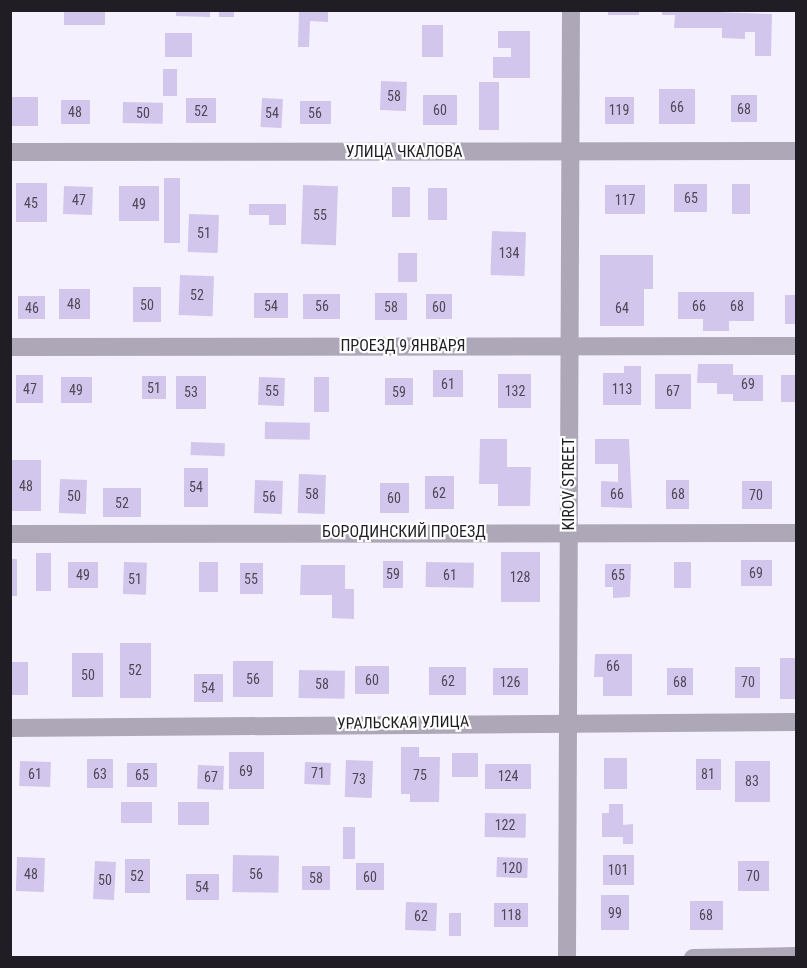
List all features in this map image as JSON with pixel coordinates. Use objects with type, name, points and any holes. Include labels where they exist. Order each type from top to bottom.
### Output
[{"type":"street","name":"KIROV STREET","points":[[567,957],[571,10]]},
{"type":"street","name":"УЛИЦА ЧКАЛОВА","points":[[10,152],[796,151]]},
{"type":"street","name":"ПРОЕЗД 9 ЯНВАРЯ","points":[[10,347],[796,346]]},
{"type":"street","name":"БОРОДИНСКИЙ ПРОЕЗД","points":[[10,534],[569,531],[796,533]]},
{"type":"street","name":"УРАЛЬСКАЯ УЛИЦА","points":[[10,728],[796,722]]},
{"type":"street","points":[[693,957],[796,956]]},
{"type":"building","points":[[64,10],[105,10],[105,25],[64,25]]},
{"type":"building","points":[[176,10],[210,10],[210,17],[176,16]]},
{"type":"building","points":[[219,10],[234,10],[234,17],[219,17]]},
{"type":"building","points":[[299,10],[328,10],[328,22],[310,21],[309,47],[298,47]]},
{"type":"building","points":[[608,10],[639,10],[639,15],[608,15]]},
{"type":"building","points":[[662,10],[772,14],[771,56],[755,56],[755,32],[745,32],[745,39],[722,38],[722,28],[674,28],[675,15],[662,15]]},
{"type":"building","points":[[422,25],[443,25],[443,57],[422,57]]},
{"type":"building","points":[[498,31],[530,31],[530,78],[493,78],[493,57],[511,57],[511,48],[498,48]]},
{"type":"building","points":[[165,33],[192,33],[192,57],[165,57]]},
{"type":"building","points":[[163,69],[177,69],[177,96],[163,96]]},
{"type":"building","points":[[381,81],[407,82],[406,111],[380,110]]},
{"type":"building","points":[[479,82],[499,82],[499,130],[479,130]]},
{"type":"building","points":[[659,89],[695,89],[695,124],[659,124]]},
{"type":"building","points":[[423,95],[457,95],[457,125],[423,125]]},
{"type":"building","points":[[731,95],[757,95],[757,122],[731,122]]},
{"type":"building","points":[[10,97],[38,97],[38,126],[10,126]]},
{"type":"building","points":[[605,97],[634,97],[634,124],[605,124]]},
{"type":"building","points":[[186,98],[216,98],[216,123],[186,123]]},
{"type":"building","points":[[262,98],[283,99],[281,128],[260,127]]},
{"type":"building","points":[[61,100],[90,100],[90,124],[61,124]]},
{"type":"building","points":[[300,101],[331,101],[331,124],[300,124]]},
{"type":"building","points":[[123,102],[163,103],[163,124],[123,123]]},
{"type":"building","points":[[164,178],[180,178],[180,243],[164,243]]},
{"type":"building","points":[[16,183],[47,183],[47,222],[16,222]]},
{"type":"building","points":[[674,184],[707,184],[707,212],[674,212]]},
{"type":"building","points":[[732,184],[750,184],[750,214],[732,214]]},
{"type":"building","points":[[303,185],[338,186],[336,245],[301,244]]},
{"type":"building","points":[[605,185],[645,185],[645,214],[605,214]]},
{"type":"building","points":[[64,186],[93,187],[92,215],[63,214]]},
{"type":"building","points":[[119,186],[159,186],[159,221],[119,221]]},
{"type":"building","points":[[392,187],[410,187],[410,217],[392,217]]},
{"type":"building","points":[[428,188],[447,188],[447,220],[428,220]]},
{"type":"building","points":[[249,204],[286,204],[286,225],[269,225],[269,215],[249,215]]},
{"type":"building","points":[[189,214],[219,215],[218,253],[188,252]]},
{"type":"building","points":[[492,231],[526,232],[524,276],[490,275]]},
{"type":"building","points":[[398,253],[417,253],[417,282],[398,282]]},
{"type":"building","points":[[600,255],[653,255],[653,289],[644,289],[644,326],[600,326]]},
{"type":"building","points":[[180,275],[214,276],[213,316],[179,315]]},
{"type":"building","points":[[133,287],[161,287],[161,322],[133,322]]},
{"type":"building","points":[[59,289],[90,289],[90,319],[59,319]]},
{"type":"building","points":[[678,292],[754,292],[754,321],[729,321],[729,331],[703,331],[703,319],[678,319]]},
{"type":"building","points":[[254,293],[288,293],[288,318],[254,318]]},
{"type":"building","points":[[375,293],[407,293],[407,320],[375,320]]},
{"type":"building","points":[[303,294],[340,294],[340,319],[303,319]]},
{"type":"building","points":[[426,294],[452,294],[452,319],[426,319]]},
{"type":"building","points":[[785,295],[796,295],[796,324],[785,324]]},
{"type":"building","points":[[18,296],[45,296],[45,319],[18,319]]},
{"type":"building","points":[[698,364],[733,364],[733,375],[763,375],[763,401],[733,401],[733,394],[717,394],[717,383],[697,383]]},
{"type":"building","points":[[624,366],[641,366],[641,405],[603,405],[603,373],[624,373]]},
{"type":"building","points":[[433,370],[463,370],[463,397],[433,397]]},
{"type":"building","points":[[498,374],[531,374],[531,408],[498,408]]},
{"type":"building","points":[[655,374],[691,374],[691,409],[655,409]]},
{"type":"building","points":[[16,375],[43,375],[43,403],[16,403]]},
{"type":"building","points":[[781,375],[796,375],[796,402],[781,402]]},
{"type":"building","points":[[142,376],[166,376],[166,399],[142,399]]},
{"type":"building","points":[[176,376],[206,376],[206,409],[176,409]]},
{"type":"building","points":[[61,377],[92,377],[92,403],[61,403]]},
{"type":"building","points":[[259,377],[285,378],[284,406],[258,405]]},
{"type":"building","points":[[314,377],[329,377],[329,412],[314,412]]},
{"type":"building","points":[[385,378],[413,378],[413,405],[385,405]]},
{"type":"building","points":[[265,422],[310,423],[310,440],[265,439]]},
{"type":"building","points":[[480,439],[507,439],[507,467],[531,467],[530,506],[498,506],[498,484],[479,484]]},
{"type":"building","points":[[595,439],[629,439],[632,508],[601,507],[601,481],[618,482],[618,464],[595,464]]},
{"type":"building","points":[[191,442],[225,443],[225,456],[191,455]]},
{"type":"building","points":[[10,460],[41,460],[41,511],[10,511]]},
{"type":"building","points":[[184,468],[208,468],[208,507],[184,507]]},
{"type":"building","points":[[299,474],[326,475],[325,514],[298,513]]},
{"type":"building","points":[[425,476],[454,476],[454,509],[425,509]]},
{"type":"building","points":[[60,479],[87,480],[86,514],[59,513]]},
{"type":"building","points":[[255,480],[283,481],[282,514],[254,513]]},
{"type":"building","points":[[666,480],[689,480],[689,509],[666,509]]},
{"type":"building","points":[[742,481],[772,481],[772,509],[742,509]]},
{"type":"building","points":[[380,483],[409,483],[409,513],[380,513]]},
{"type":"building","points":[[103,488],[141,488],[141,517],[103,517]]},
{"type":"building","points":[[501,552],[540,552],[540,602],[501,602]]},
{"type":"building","points":[[36,553],[51,553],[51,591],[36,591]]},
{"type":"building","points":[[10,559],[17,559],[17,596],[10,596]]},
{"type":"building","points":[[741,560],[772,560],[772,586],[741,586]]},
{"type":"building","points":[[383,561],[403,561],[403,588],[383,588]]},
{"type":"building","points":[[68,562],[98,562],[98,588],[68,588]]},
{"type":"building","points":[[124,562],[147,563],[146,595],[123,594]]},
{"type":"building","points":[[199,562],[218,562],[218,592],[199,592]]},
{"type":"building","points":[[426,562],[474,563],[474,588],[426,587]]},
{"type":"building","points":[[674,562],[691,562],[691,588],[674,588]]},
{"type":"building","points":[[240,563],[263,563],[263,594],[240,594]]},
{"type":"building","points":[[605,564],[631,564],[630,597],[613,598],[613,587],[605,587]]},
{"type":"building","points":[[301,565],[345,565],[345,589],[354,589],[354,619],[332,618],[332,595],[300,595]]},
{"type":"building","points":[[120,643],[151,643],[151,698],[120,698]]},
{"type":"building","points":[[72,653],[103,653],[103,697],[72,697]]},
{"type":"building","points":[[595,654],[632,654],[632,696],[603,696],[603,677],[594,677]]},
{"type":"building","points":[[780,658],[796,658],[796,699],[780,699]]},
{"type":"building","points":[[233,661],[273,661],[273,697],[233,697]]},
{"type":"building","points":[[10,662],[28,662],[28,695],[10,695]]},
{"type":"building","points":[[355,666],[389,666],[389,694],[355,694]]},
{"type":"building","points":[[429,667],[466,667],[466,695],[429,695]]},
{"type":"building","points":[[735,667],[760,667],[760,698],[735,698]]},
{"type":"building","points":[[493,668],[528,668],[528,695],[493,695]]},
{"type":"building","points":[[667,668],[693,668],[693,695],[667,695]]},
{"type":"building","points":[[299,670],[345,671],[345,699],[299,698]]},
{"type":"building","points":[[194,674],[223,674],[223,702],[194,702]]},
{"type":"building","points":[[401,747],[419,747],[419,757],[440,757],[439,802],[410,802],[410,794],[401,794]]},
{"type":"building","points":[[229,752],[264,752],[264,789],[229,789]]},
{"type":"building","points":[[452,753],[478,753],[478,777],[452,777]]},
{"type":"building","points":[[604,758],[627,758],[627,789],[604,789]]},
{"type":"building","points":[[87,759],[113,759],[113,788],[87,788]]},
{"type":"building","points":[[696,759],[721,759],[721,790],[696,790]]},
{"type":"building","points":[[346,760],[373,761],[372,798],[345,797]]},
{"type":"building","points":[[20,761],[51,762],[50,787],[19,786]]},
{"type":"building","points":[[735,761],[770,761],[770,802],[735,802]]},
{"type":"building","points":[[305,762],[331,763],[330,785],[304,784]]},
{"type":"building","points":[[127,763],[157,763],[157,787],[127,787]]},
{"type":"building","points":[[485,764],[531,764],[531,789],[485,789]]},
{"type":"building","points":[[198,765],[224,766],[223,790],[197,789]]},
{"type":"building","points":[[121,802],[152,802],[152,823],[121,823]]},
{"type":"building","points":[[178,802],[209,802],[209,825],[178,825]]},
{"type":"building","points":[[609,804],[623,804],[623,825],[633,824],[633,844],[623,844],[623,837],[602,837],[602,813],[609,813]]},
{"type":"building","points":[[485,813],[526,814],[526,838],[485,837]]},
{"type":"building","points":[[343,827],[355,827],[355,859],[343,859]]},
{"type":"building","points":[[233,855],[279,856],[278,893],[232,892]]},
{"type":"building","points":[[603,855],[634,855],[634,885],[603,885]]},
{"type":"building","points":[[17,857],[45,858],[44,892],[16,891]]},
{"type":"building","points":[[497,857],[528,858],[527,878],[496,877]]},
{"type":"building","points":[[125,859],[150,859],[150,893],[125,893]]},
{"type":"building","points":[[95,861],[116,862],[114,900],[93,899]]},
{"type":"building","points":[[738,861],[769,861],[769,891],[738,891]]},
{"type":"building","points":[[356,863],[384,863],[384,890],[356,890]]},
{"type":"building","points":[[302,866],[330,866],[330,890],[302,890]]},
{"type":"building","points":[[186,874],[219,874],[219,900],[186,900]]},
{"type":"building","points":[[601,895],[629,895],[629,930],[601,930]]},
{"type":"building","points":[[690,901],[723,901],[723,930],[690,930]]},
{"type":"building","points":[[406,902],[437,903],[436,931],[405,930]]},
{"type":"building","points":[[494,903],[528,903],[528,927],[494,927]]},
{"type":"building","points":[[449,913],[461,913],[461,936],[449,936]]}]
